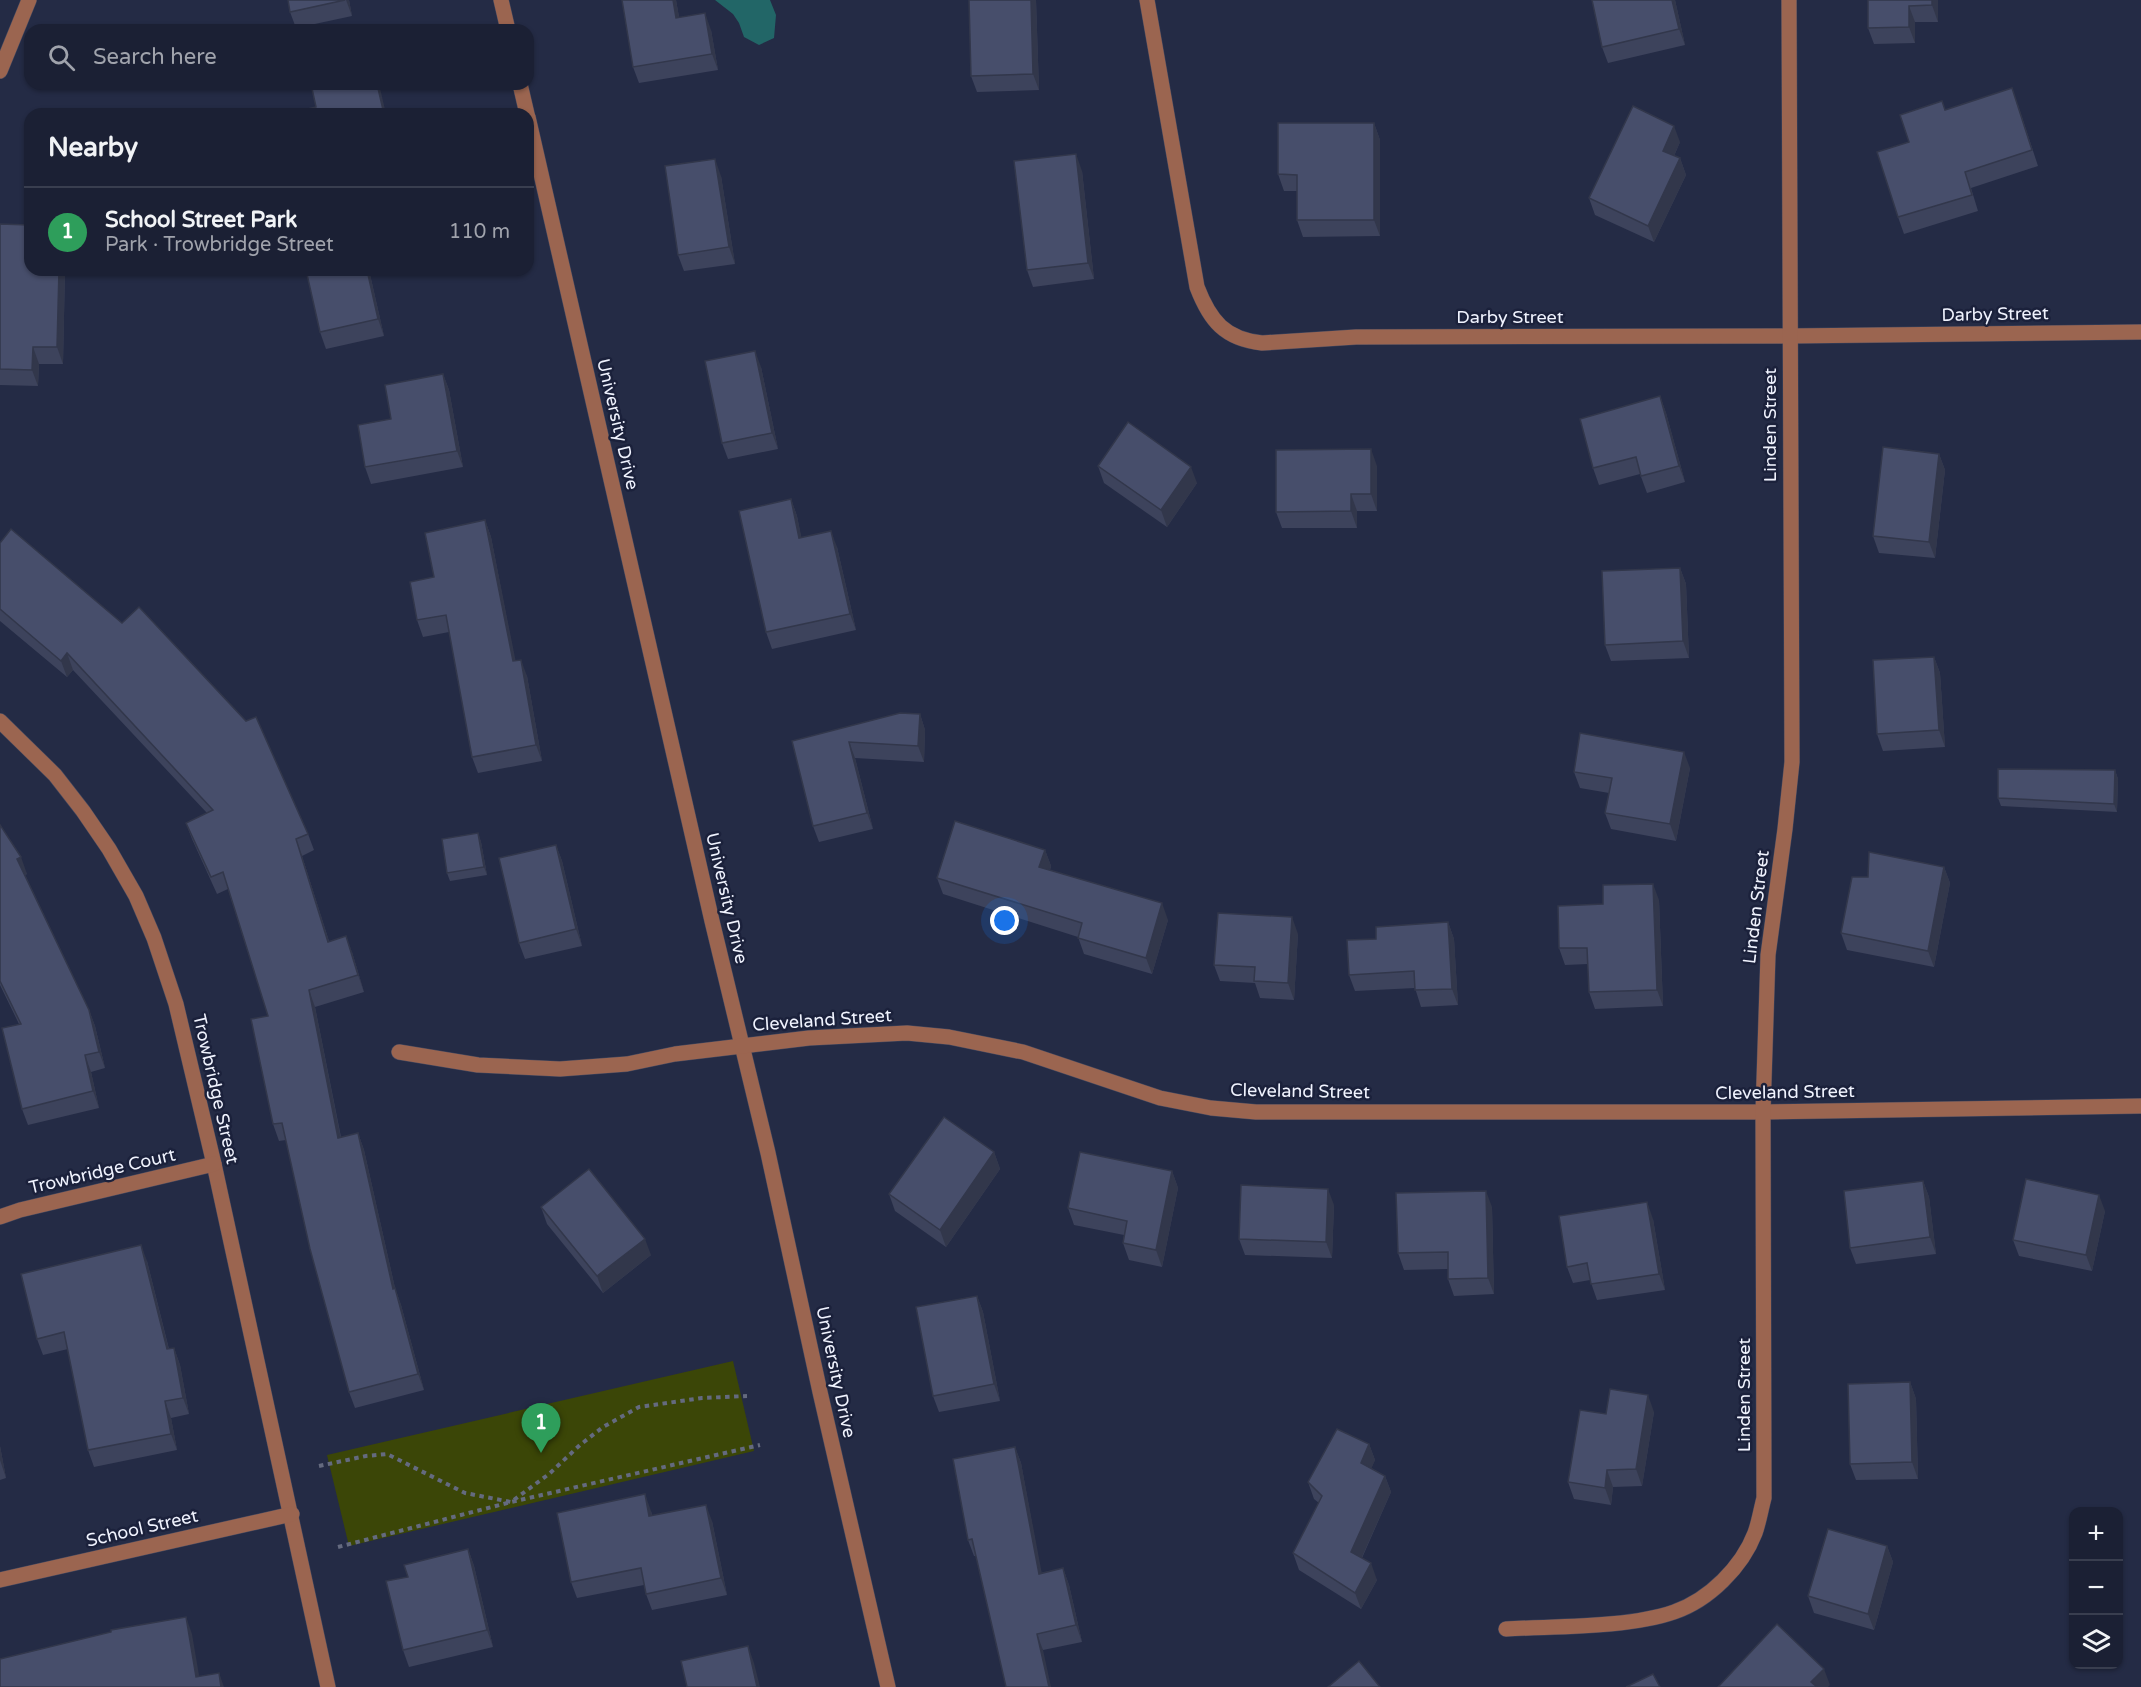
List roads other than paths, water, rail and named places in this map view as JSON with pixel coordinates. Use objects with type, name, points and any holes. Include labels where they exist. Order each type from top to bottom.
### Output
[{"type":"street","points":[[0,71],[29,0]]},
{"type":"street","points":[[501,0],[507,24]]},
{"type":"street","name":"Darby Street","points":[[1147,0],[1197,287],[1205,308],[1213,319],[1230,335],[1247,341],[1368,337],[2141,332]]},
{"type":"street","name":"Linden Street","points":[[1506,1629],[1633,1621],[1676,1611],[1708,1593],[1736,1567],[1754,1534],[1764,1498],[1763,1112],[1768,955],[1792,762],[1789,0]]},
{"type":"street","name":"University Drive","points":[[522,90],[526,108]]},
{"type":"street","name":"University Drive","points":[[534,142],[741,1047],[768,1153],[888,1687]]},
{"type":"street","name":"Trowbridge Street","points":[[0,721],[55,775],[110,849],[136,896],[154,938],[176,1004],[214,1164],[328,1687]]},
{"type":"street","name":"Cleveland Street","points":[[399,1052],[478,1065],[560,1069],[627,1064],[675,1054],[808,1038],[907,1034],[950,1037],[1023,1052],[1160,1098],[1211,1108],[1256,1112],[1763,1112],[2141,1106]]},
{"type":"street","name":"Trowbridge Court","points":[[0,1217],[214,1164]]},
{"type":"street","name":"School Street","points":[[0,1580],[292,1514]]},
{"type":"place","name":"School Street Park","points":[[541,1453]]}]
